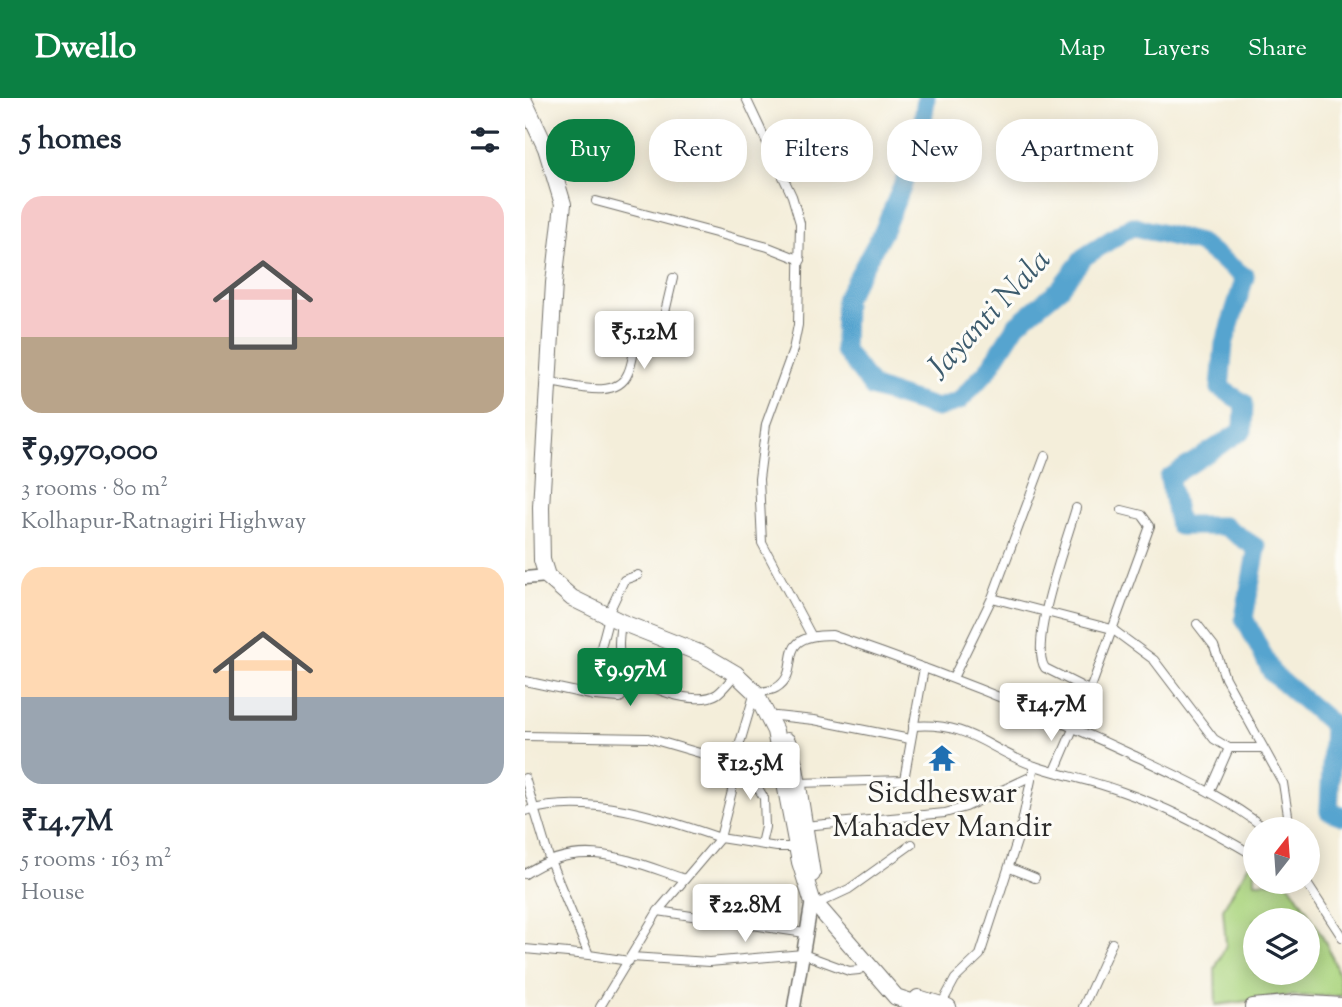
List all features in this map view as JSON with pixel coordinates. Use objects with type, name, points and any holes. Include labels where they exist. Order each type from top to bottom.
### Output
[{"type":"highway","points":[[525,103],[546,148],[563,204],[566,258],[553,382],[548,531],[552,573],[565,594],[702,654],[759,691],[775,731],[797,846],[817,901],[895,1002],[938,1006]]},
{"type":"highway","points":[[613,617],[704,647],[734,665],[759,691],[776,716],[798,783],[817,901],[898,993],[938,1006]]},
{"type":"highway","points":[[1254,1007],[1296,1003],[1342,1006]]},
{"type":"street","points":[[747,98],[792,196],[800,223],[798,326],[793,350],[766,424],[759,479],[762,543],[811,635]]},
{"type":"street","points":[[596,201],[768,247],[801,260]]},
{"type":"street","points":[[553,382],[606,389],[624,379],[639,341],[662,325],[673,278]]},
{"type":"street","points":[[954,678],[992,597],[1045,456]]},
{"type":"street","points":[[1076,508],[1045,613],[1040,661],[1045,668],[1089,690]]},
{"type":"street","points":[[1055,771],[1089,690],[1150,526],[1142,515],[1122,510]]},
{"type":"street","points":[[525,578],[552,573]]},
{"type":"street","points":[[595,696],[596,666],[600,649],[624,580],[638,575]]},
{"type":"street","points":[[992,597],[1112,629],[1143,649],[1214,738],[1229,748],[1261,748]]},
{"type":"street","points":[[525,681],[595,696],[619,698],[624,694],[627,671],[619,651],[613,617]]},
{"type":"street","points":[[1197,624],[1214,646],[1225,678],[1252,722],[1261,748],[1283,783],[1288,807],[1284,817]]},
{"type":"street","points":[[600,1007],[659,911],[720,838],[732,791],[734,763],[759,691],[773,690],[782,683],[793,649],[800,640],[811,635],[832,635],[954,678],[1073,727],[1210,791],[1248,817]]},
{"type":"street","points":[[600,649],[619,651]]},
{"type":"street","points":[[798,783],[834,780],[899,782],[907,775],[910,739],[924,668]]},
{"type":"street","points":[[627,671],[639,680],[694,700],[717,694],[736,674]]},
{"type":"street","points":[[776,716],[814,720],[910,739]]},
{"type":"street","points":[[913,726],[926,725],[976,735],[1034,766],[1122,791],[1243,849]]},
{"type":"street","points":[[525,736],[648,738],[734,763],[755,783],[764,798],[765,827],[761,844]]},
{"type":"street","points":[[1210,791],[1229,748]]},
{"type":"street","points":[[938,1006],[955,979],[980,955],[1010,868],[1034,766]]},
{"type":"street","points":[[804,826],[945,813],[966,807],[1032,776]]},
{"type":"street","points":[[525,778],[549,858],[589,955]]},
{"type":"street","points":[[525,811],[563,805],[605,807],[677,823],[720,838],[797,846]]},
{"type":"street","points":[[794,1007],[805,933],[817,901],[849,889],[912,844]]},
{"type":"street","points":[[525,874],[549,858],[571,853],[596,854],[685,879]]},
{"type":"street","points":[[1010,868],[1035,878]]},
{"type":"street","points":[[1313,894],[1342,937]]},
{"type":"street","points":[[659,911],[805,933]]},
{"type":"street","points":[[1083,1007],[1112,943]]},
{"type":"street","points":[[525,949],[630,959],[709,961],[803,954],[849,971],[859,970],[865,964]]},
{"type":"green space","points":[[1243,875],[1243,894],[1296,894],[1305,908],[1243,908],[1243,985],[1320,985],[1320,934],[1335,966],[1342,996],[1286,996],[1216,1005],[1215,969],[1226,945],[1223,909]]},
{"type":"waterway","name":"Jayanti Nala","points":[[926,98],[920,143],[883,232],[845,299],[844,350],[873,388],[937,408],[959,401],[988,370],[1017,324],[1059,289],[1084,257],[1132,226],[1199,243],[1245,277],[1224,344],[1220,388],[1244,403],[1243,430],[1169,478],[1179,526],[1224,526],[1257,548],[1244,618],[1272,673],[1333,725],[1329,811],[1342,816]]},
{"type":"place","name":"Siddheswar Mahadev Mandir","points":[[942,758]]}]
